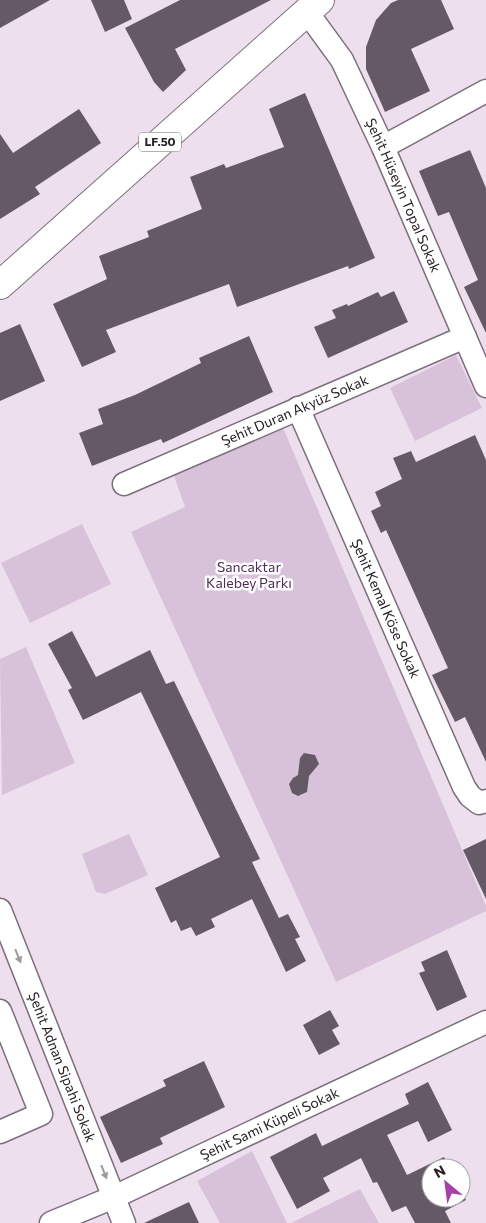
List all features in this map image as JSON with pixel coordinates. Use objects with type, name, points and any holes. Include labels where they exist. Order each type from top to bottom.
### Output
[{"type":"main road","name":"LF.50","points":[[0,285],[314,6]]},
{"type":"street","name":"Şehit Hüseyin Topal Sokak","points":[[314,6],[383,147],[486,386]]},
{"type":"street","points":[[383,147],[486,91]]},
{"type":"street","name":"Şehit Duran Akyüz Sokak","points":[[124,484],[465,336]]},
{"type":"street","name":"Şehit Kemal Köse Sokak","points":[[298,408],[464,787],[470,796],[483,802]]},
{"type":"street","name":"Şehit Adnan Sipahi Sokak","points":[[0,910],[124,1223]]},
{"type":"street","points":[[0,1010],[41,1114],[0,1132]]},
{"type":"street","name":"Şehit Sami Küpeli Sokak","points":[[51,1223],[114,1197],[486,1022]]},
{"type":"green space","points":[[456,355],[482,408],[415,441],[390,388]]},
{"type":"green space","name":"Sancaktar Kalebey Parkı","points":[[281,423],[486,906],[486,911],[336,982],[131,532],[185,507],[173,473]]},
{"type":"green space","points":[[82,524],[111,584],[30,623],[1,563]]},
{"type":"green space","points":[[26,647],[75,763],[2,795],[0,659]]},
{"type":"green space","points":[[129,834],[148,875],[105,894],[96,892],[82,854]]},
{"type":"green space","points":[[252,1151],[287,1223],[220,1223],[197,1181]]},
{"type":"green space","points":[[360,1189],[379,1223],[291,1223]]},
{"type":"building","points":[[0,0],[50,0],[0,28]]},
{"type":"building","points":[[91,0],[124,0],[132,19],[105,32]]},
{"type":"building","points":[[180,0],[271,0],[175,49],[186,70],[163,92],[154,82],[125,28]]},
{"type":"building","points":[[398,0],[441,0],[454,29],[411,49],[430,91],[385,112],[366,69],[366,47],[376,20],[391,3]]},
{"type":"building","points":[[305,93],[375,258],[349,269],[348,266],[237,307],[229,284],[175,304],[106,330],[116,352],[82,367],[53,304],[107,279],[99,256],[149,237],[147,231],[202,209],[190,177],[224,164],[226,168],[284,147],[269,109]]},
{"type":"building","points":[[79,109],[101,143],[35,187],[40,194],[0,219],[0,134],[13,153]]},
{"type":"building","points":[[470,150],[486,188],[486,333],[464,287],[478,280],[449,212],[438,216],[419,171]]},
{"type":"building","points":[[394,291],[408,322],[328,358],[314,327],[336,318],[332,310],[347,304],[348,306],[378,292],[381,297]]},
{"type":"building","points":[[20,324],[45,381],[0,401],[0,333]]},
{"type":"building","points":[[249,336],[273,392],[163,443],[161,439],[92,466],[79,433],[103,424],[98,409],[135,395],[201,363],[199,358]]},
{"type":"building","points":[[475,435],[486,460],[486,762],[465,717],[455,722],[432,675],[448,668],[386,530],[381,533],[371,511],[381,506],[375,492],[402,479],[393,458],[411,451],[416,462]]},
{"type":"building","points":[[72,631],[96,677],[150,650],[166,684],[174,681],[260,859],[252,862],[279,918],[288,914],[300,937],[295,939],[306,961],[286,972],[252,899],[211,919],[215,927],[196,936],[191,927],[181,931],[176,920],[171,923],[155,888],[220,857],[141,692],[83,720],[68,690],[72,688],[48,644]]},
{"type":"building","points":[[304,753],[315,755],[319,764],[309,776],[307,792],[298,796],[292,793],[289,784],[298,775],[300,758]]},
{"type":"building","points":[[486,839],[486,899],[463,850]]},
{"type":"building","points":[[447,950],[467,997],[437,1011],[419,973],[425,971],[421,962]]},
{"type":"building","points":[[330,1010],[339,1026],[332,1030],[340,1044],[319,1055],[303,1025]]},
{"type":"building","points":[[204,1061],[225,1107],[160,1138],[163,1144],[121,1163],[100,1117],[166,1086],[163,1080]]},
{"type":"building","points":[[428,1082],[452,1130],[428,1142],[418,1121],[387,1135],[407,1175],[421,1168],[421,1208],[451,1208],[445,1211],[451,1223],[415,1223],[406,1206],[392,1212],[377,1182],[373,1183],[361,1158],[323,1178],[330,1191],[297,1209],[270,1157],[316,1133],[322,1146],[409,1104],[405,1094]]},
{"type":"building","points":[[189,1202],[199,1223],[144,1223]]}]
